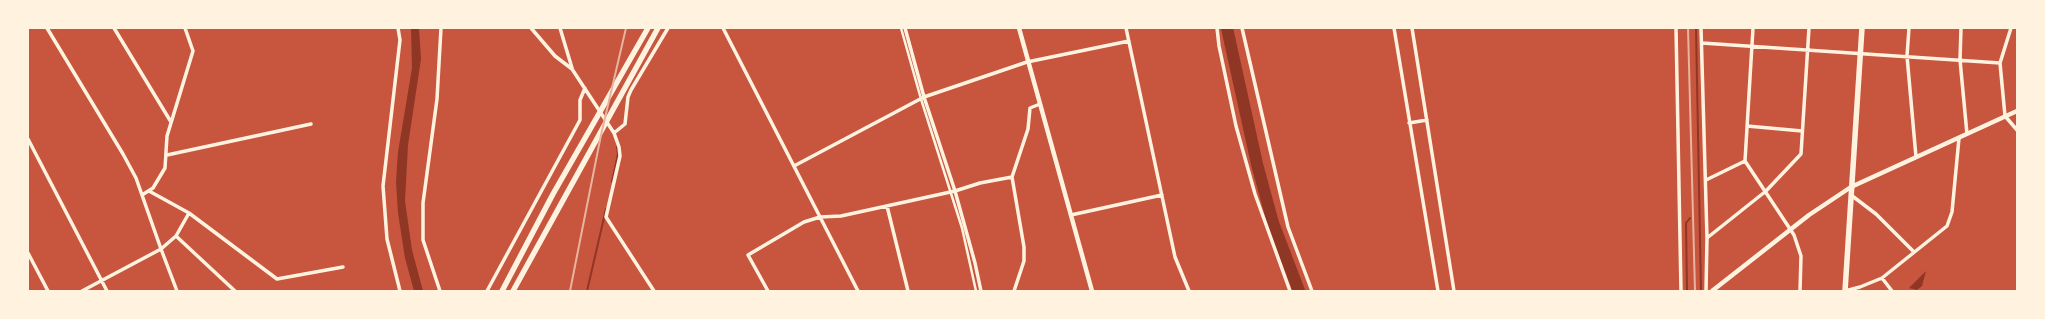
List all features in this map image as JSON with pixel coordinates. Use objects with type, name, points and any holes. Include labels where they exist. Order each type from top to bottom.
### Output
[{"type":"main road","points":[[502,291],[553,194],[629,62],[646,28]]},
{"type":"main road","points":[[513,291],[658,28]]},
{"type":"main road","points":[[636,67],[661,28]]},
{"type":"main road","points":[[1845,291],[1850,194],[1862,28]]},
{"type":"street","points":[[47,28],[124,154],[142,195],[177,291]]},
{"type":"street","points":[[114,28],[171,122]]},
{"type":"street","points":[[142,195],[149,191],[165,168],[167,136],[193,51],[186,28]]},
{"type":"street","points":[[398,28],[400,40],[383,186],[387,239],[400,291]]},
{"type":"street","points":[[440,291],[423,240],[423,203],[437,99],[441,28]]},
{"type":"street","points":[[531,28],[555,56],[572,70],[586,88],[614,133],[619,147],[620,156],[606,217],[654,291]]},
{"type":"street","points":[[560,28],[572,70]]},
{"type":"street","points":[[614,133],[625,124],[628,97],[631,90],[668,28]]},
{"type":"street","points":[[723,28],[858,291]]},
{"type":"street","points":[[901,28],[975,263],[980,291]]},
{"type":"street","points":[[905,28],[922,98]]},
{"type":"street","points":[[1019,28],[1092,291]]},
{"type":"street","points":[[1126,28],[1175,257],[1189,291]]},
{"type":"street","points":[[1217,28],[1219,46],[1236,126],[1255,194],[1290,291]]},
{"type":"street","points":[[1242,28],[1288,226],[1312,291]]},
{"type":"street","points":[[1394,28],[1438,291]]},
{"type":"street","points":[[1412,28],[1454,291]]},
{"type":"street","points":[[1676,28],[1681,291]]},
{"type":"street","points":[[1701,28],[1706,180],[1706,291]]},
{"type":"street","points":[[1753,28],[1745,161],[1766,191],[1790,230],[1801,256],[1800,291]]},
{"type":"street","points":[[1707,238],[1766,191],[1801,154],[1809,28]]},
{"type":"street","points":[[1909,28],[1907,56],[1916,157]]},
{"type":"street","points":[[1961,28],[1960,60],[1967,134]]},
{"type":"street","points":[[2011,28],[2000,63],[2005,116],[2017,130]]},
{"type":"street","points":[[794,166],[922,98],[1028,62],[1129,40]]},
{"type":"street","points":[[1702,43],[2000,63]]},
{"type":"street","points":[[487,291],[580,120],[580,100],[586,88]]},
{"type":"street","points":[[1014,291],[1024,261],[1024,247],[1012,177],[1028,129],[1030,108],[1040,104]]},
{"type":"street","points":[[1712,291],[1826,201],[1851,187],[2017,110]]},
{"type":"street","points":[[1409,124],[1427,120]]},
{"type":"street","points":[[167,155],[311,124]]},
{"type":"street","points":[[1747,126],[1802,131]]},
{"type":"street","points":[[1845,291],[1882,278],[1946,226],[1950,220],[1955,186],[1959,138]]},
{"type":"street","points":[[28,139],[102,280],[106,291]]},
{"type":"street","points":[[1706,180],[1745,161]]},
{"type":"street","points":[[768,291],[748,255],[804,222],[820,217],[841,216],[953,191],[980,183],[1012,177]]},
{"type":"street","points":[[149,191],[189,214],[277,279],[343,267]]},
{"type":"street","points":[[953,191],[976,291]]},
{"type":"street","points":[[1850,194],[1881,219],[1914,252]]},
{"type":"street","points":[[1071,216],[1162,196]]},
{"type":"street","points":[[886,206],[908,291]]},
{"type":"street","points":[[82,291],[161,248],[176,236],[189,214]]},
{"type":"street","points":[[176,236],[235,291]]},
{"type":"street","points":[[28,253],[48,291]]},
{"type":"street","points":[[1882,278],[1892,291]]},
{"type":"shaded area","points":[[411,28],[419,28],[421,59],[408,145],[405,201],[412,250],[423,291],[414,291],[405,258],[398,213],[396,182],[398,152],[412,68]]},
{"type":"shaded area","points":[[1926,271],[1922,286],[1917,290],[1909,288]]},
{"type":"waterway","points":[[1227,28],[1257,164],[1273,223],[1299,291]]},
{"type":"waterway","points":[[1696,28],[1701,291]]},
{"type":"waterway","points":[[612,182],[618,154],[617,147]]},
{"type":"waterway","points":[[587,291],[606,209]]},
{"type":"waterway","points":[[1687,291],[1686,223],[1690,218]]},
{"type":"railway","points":[[570,291],[601,135],[626,28]]},
{"type":"railway","points":[[1688,28],[1695,291]]}]
